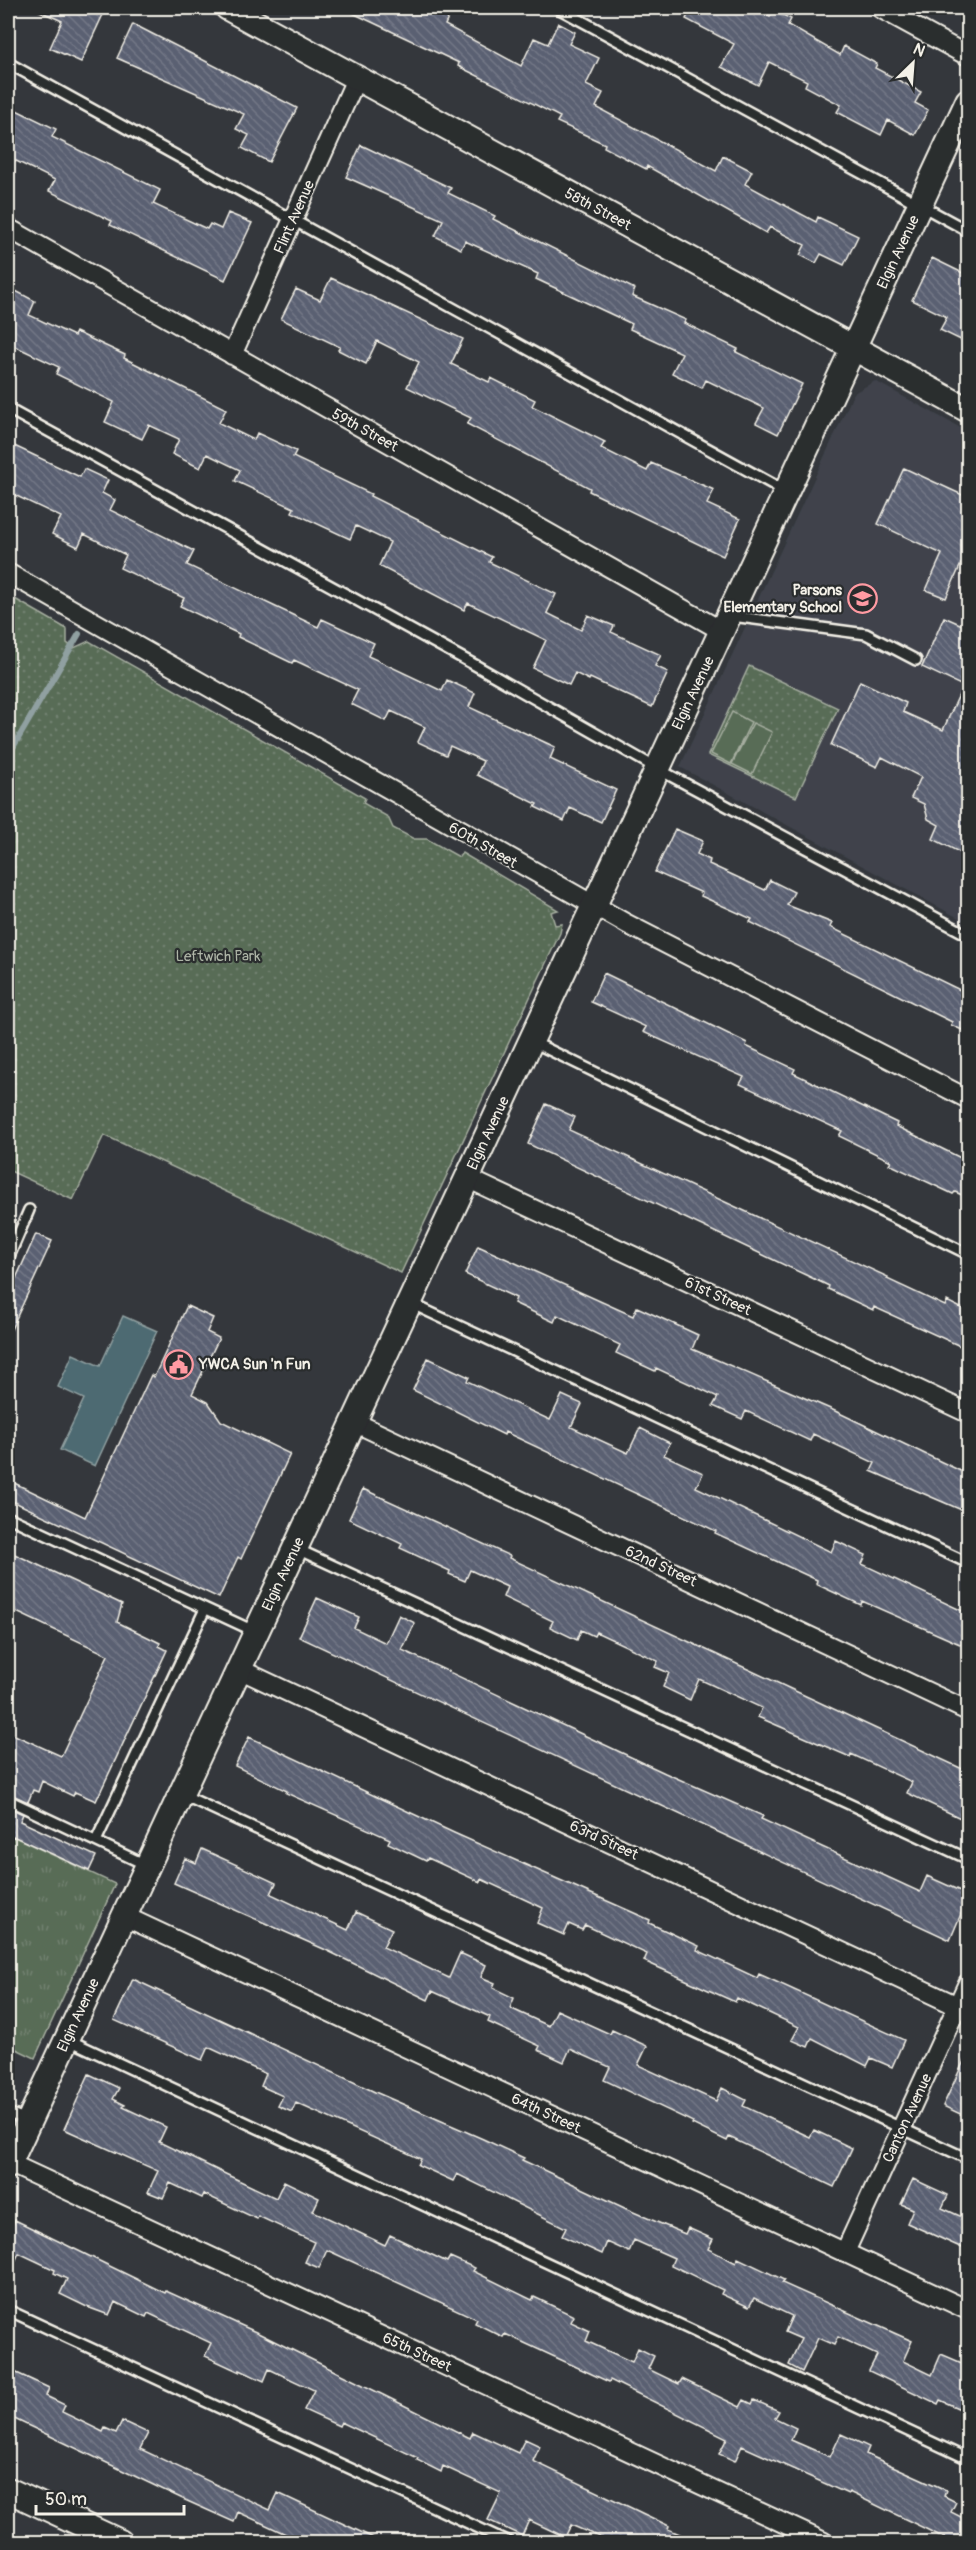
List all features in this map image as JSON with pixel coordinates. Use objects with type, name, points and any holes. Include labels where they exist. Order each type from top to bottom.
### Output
[{"type":"street","name":"58th Street","points":[[228,8],[969,410]]},
{"type":"street","points":[[880,8],[969,56]]},
{"type":"street","name":"Flint Avenue","points":[[232,355],[356,79]]},
{"type":"street","name":"Elgin Avenue","points":[[8,2164],[18,2116],[66,2039],[148,1866],[969,101]]},
{"type":"street","name":"59th Street","points":[[8,228],[232,355],[726,623]]},
{"type":"street","name":"60th Street","points":[[8,573],[594,906],[969,1099]]},
{"type":"street","name":"61st Street","points":[[467,1178],[969,1413]]},
{"type":"street","name":"62nd Street","points":[[354,1422],[969,1711]]},
{"type":"street","name":"63rd Street","points":[[239,1669],[963,2009]]},
{"type":"street","name":"64th Street","points":[[124,1916],[969,2310]]},
{"type":"street","name":"Canton Avenue","points":[[845,2252],[902,2128],[963,2009],[969,1983]]},
{"type":"street","name":"65th Street","points":[[8,2164],[824,2542]]},
{"type":"street","points":[[8,2490],[120,2542]]},
{"type":"lane","points":[[558,8],[969,231]]},
{"type":"lane","points":[[8,63],[787,492]]},
{"type":"lane","points":[[8,409],[475,665],[658,769],[969,935]]},
{"type":"lane","points":[[726,623],[866,634],[916,660]]},
{"type":"lane","points":[[531,1041],[969,1254]]},
{"type":"lane","points":[[8,1259],[29,1210]]},
{"type":"lane","points":[[409,1303],[969,1563]]},
{"type":"lane","points":[[8,1517],[257,1632]]},
{"type":"lane","points":[[295,1548],[969,1859]]},
{"type":"lane","points":[[96,1841],[205,1609]]},
{"type":"lane","points":[[181,1793],[969,2159]]},
{"type":"lane","points":[[8,1800],[148,1866]]},
{"type":"lane","points":[[66,2039],[969,2459]]},
{"type":"lane","points":[[8,2310],[508,2542]]},
{"type":"shaded area","name":"Parsons Elementary School","points":[[875,381],[968,432],[968,923],[680,767],[854,393]]},
{"type":"green space","name":"Leftwich Park","points":[[8,595],[67,629],[67,643],[74,648],[89,641],[365,798],[363,803],[388,817],[393,828],[414,839],[427,839],[459,857],[462,853],[558,910],[551,912],[555,925],[562,924],[560,933],[401,1273],[104,1135],[73,1200],[8,1170]]},
{"type":"green space","points":[[749,666],[838,708],[796,797],[708,755]]},
{"type":"green space","points":[[732,712],[751,722],[731,764],[711,754]]},
{"type":"green space","points":[[753,723],[772,732],[752,774],[732,764]]},
{"type":"green space","points":[[8,1834],[115,1884],[35,2058],[8,2045]]},
{"type":"water","points":[[123,1316],[157,1331],[95,1466],[60,1450],[84,1399],[58,1387],[73,1354],[100,1366]]},
{"type":"building","points":[[33,8],[106,8],[81,62],[50,48],[62,21]]},
{"type":"building","points":[[342,8],[453,8],[445,25],[521,66],[534,38],[548,44],[558,23],[575,32],[569,44],[599,58],[586,85],[603,93],[596,107],[716,171],[723,156],[752,171],[745,184],[816,222],[818,217],[858,236],[844,265],[821,254],[816,263],[800,255],[805,245],[770,227],[766,233],[647,166],[646,169],[604,147],[605,144],[557,122],[560,117],[458,66],[459,63]]},
{"type":"building","points":[[692,8],[753,8],[770,16],[773,10],[791,19],[788,25],[840,55],[844,46],[877,64],[875,68],[921,92],[915,103],[928,110],[915,135],[888,120],[881,135],[837,112],[841,105],[805,86],[807,81],[769,62],[758,85],[721,67],[734,44],[686,19]]},
{"type":"building","points":[[133,24],[297,108],[269,162],[242,148],[249,135],[236,129],[244,114],[117,58]]},
{"type":"building","points":[[8,106],[56,129],[52,137],[160,190],[153,204],[207,229],[210,224],[221,229],[228,213],[252,223],[225,280],[110,225],[112,221],[49,191],[55,180],[8,157]]},
{"type":"building","points":[[361,145],[451,188],[448,193],[495,216],[493,219],[635,289],[632,296],[686,320],[684,323],[738,349],[736,352],[802,384],[778,434],[756,423],[764,408],[706,380],[702,388],[672,373],[682,353],[630,329],[632,324],[536,279],[538,274],[465,241],[461,249],[435,236],[443,220],[346,177]]},
{"type":"building","points":[[932,258],[969,276],[969,344],[940,330],[947,317],[912,300]]},
{"type":"building","points":[[331,278],[463,339],[451,364],[489,382],[491,378],[535,400],[532,406],[605,442],[601,448],[647,471],[651,463],[714,490],[707,504],[740,519],[723,556],[589,491],[590,488],[467,424],[471,418],[407,387],[419,362],[377,341],[366,364],[338,350],[340,347],[281,319],[296,289],[320,300]]},
{"type":"building","points":[[8,287],[35,301],[29,315],[74,336],[76,332],[125,355],[124,358],[226,409],[219,423],[254,440],[257,433],[296,451],[293,457],[371,494],[370,496],[492,557],[489,562],[556,594],[547,613],[581,630],[588,615],[614,626],[611,632],[661,655],[655,666],[668,672],[652,707],[575,673],[569,685],[533,668],[546,640],[468,603],[464,610],[379,566],[390,542],[356,526],[350,539],[292,512],[294,508],[235,481],[240,470],[207,454],[200,468],[172,454],[179,439],[149,425],[142,439],[105,422],[114,402],[56,374],[59,367],[8,343]]},
{"type":"building","points":[[8,443],[80,477],[84,469],[108,480],[102,493],[115,500],[110,510],[194,551],[187,565],[318,627],[322,619],[374,643],[368,656],[442,691],[447,680],[475,693],[469,707],[555,747],[550,759],[616,790],[601,822],[570,808],[564,821],[535,807],[537,804],[477,775],[483,761],[450,746],[446,755],[418,742],[425,727],[391,711],[386,721],[351,704],[358,690],[294,660],[292,663],[238,637],[239,634],[180,606],[184,598],[120,568],[126,555],[84,534],[78,547],[52,534],[61,517],[8,492]]},
{"type":"building","points":[[904,468],[969,498],[969,567],[961,564],[946,598],[926,590],[942,554],[878,524]]},
{"type":"building","points":[[944,617],[969,628],[969,838],[961,853],[933,839],[939,825],[928,819],[924,804],[911,798],[921,777],[882,757],[877,767],[831,745],[860,681],[906,703],[903,712],[943,730],[963,686],[922,667]]},
{"type":"building","points":[[675,829],[703,841],[697,854],[710,860],[709,864],[765,890],[770,880],[794,892],[787,905],[832,923],[830,927],[966,993],[969,987],[969,1033],[951,1025],[952,1022],[750,922],[752,919],[701,896],[702,893],[655,872]]},
{"type":"building","points":[[604,973],[747,1043],[746,1046],[795,1069],[793,1073],[897,1123],[896,1126],[969,1162],[969,1198],[955,1192],[953,1194],[889,1164],[891,1161],[839,1136],[842,1131],[740,1084],[744,1077],[643,1032],[646,1027],[591,1002]]},
{"type":"building","points":[[546,1104],[575,1117],[569,1130],[888,1277],[887,1279],[945,1306],[947,1301],[969,1312],[969,1350],[828,1289],[829,1286],[528,1144]]},
{"type":"building","points":[[36,1234],[52,1241],[8,1336],[8,1296]]},
{"type":"building","points":[[478,1246],[633,1316],[637,1307],[698,1335],[692,1349],[835,1411],[969,1475],[969,1503],[964,1511],[871,1471],[875,1463],[813,1434],[810,1441],[746,1411],[742,1419],[713,1406],[718,1397],[656,1368],[655,1371],[616,1353],[620,1345],[557,1315],[554,1322],[514,1303],[516,1298],[465,1274]]},
{"type":"building","points":[[187,1306],[213,1318],[207,1332],[219,1338],[192,1394],[208,1402],[221,1421],[290,1454],[241,1559],[238,1557],[219,1598],[8,1499],[8,1480],[85,1517],[151,1375],[154,1377]]},
{"type":"building","points":[[428,1358],[469,1377],[467,1381],[550,1420],[562,1395],[582,1404],[571,1427],[628,1453],[640,1428],[670,1443],[664,1455],[703,1473],[696,1487],[831,1552],[836,1541],[866,1555],[862,1564],[969,1614],[969,1648],[862,1601],[861,1605],[816,1584],[817,1580],[715,1533],[716,1531],[505,1432],[504,1435],[413,1390]]},
{"type":"building","points":[[363,1489],[969,1772],[969,1822],[907,1793],[912,1782],[851,1754],[850,1757],[758,1717],[762,1708],[699,1679],[690,1700],[663,1687],[669,1673],[655,1667],[658,1661],[596,1632],[594,1636],[581,1630],[577,1640],[550,1627],[553,1621],[503,1597],[507,1587],[470,1570],[465,1581],[449,1574],[450,1571],[400,1548],[402,1544],[349,1519]]},
{"type":"building","points":[[8,1551],[122,1604],[117,1622],[160,1643],[159,1646],[167,1650],[96,1801],[75,1792],[73,1796],[42,1781],[38,1792],[33,1790],[28,1802],[8,1793],[8,1732],[61,1756],[108,1655],[8,1608]]},
{"type":"building","points":[[317,1598],[359,1617],[354,1628],[386,1643],[399,1615],[415,1623],[402,1650],[665,1773],[763,1816],[761,1819],[920,1892],[927,1876],[969,1895],[950,1940],[299,1637]]},
{"type":"building","points":[[249,1737],[454,1833],[650,1920],[649,1923],[699,1946],[697,1950],[757,1978],[759,1974],[904,2040],[892,2067],[871,2058],[867,2066],[812,2038],[808,2047],[792,2040],[799,2027],[737,1998],[735,2002],[644,1961],[647,1954],[585,1925],[582,1930],[569,1924],[564,1935],[537,1923],[543,1908],[481,1879],[480,1882],[428,1858],[426,1861],[388,1843],[390,1839],[286,1793],[287,1791],[235,1766]]},
{"type":"building","points":[[8,1807],[23,1814],[20,1821],[96,1856],[89,1871],[13,1836],[8,1850]]},
{"type":"building","points":[[202,1849],[276,1883],[271,1894],[348,1930],[356,1912],[392,1929],[383,1947],[449,1978],[460,1953],[486,1965],[481,1977],[495,1983],[493,1988],[514,1998],[510,2008],[549,2026],[557,2010],[610,2034],[612,2030],[647,2046],[638,2065],[716,2101],[722,2088],[746,2100],[743,2106],[810,2137],[814,2130],[852,2148],[834,2187],[729,2137],[727,2141],[692,2124],[693,2122],[604,2080],[610,2067],[570,2049],[564,2062],[538,2050],[540,2046],[488,2022],[490,2017],[432,1991],[428,2000],[326,1950],[174,1883],[185,1858],[196,1863]]},
{"type":"building","points":[[133,1979],[375,2092],[524,2158],[522,2160],[631,2211],[685,2234],[688,2228],[713,2239],[708,2249],[736,2263],[738,2258],[784,2280],[782,2283],[912,2341],[903,2361],[932,2375],[941,2354],[969,2366],[969,2413],[940,2400],[938,2404],[869,2371],[877,2355],[838,2337],[834,2345],[818,2338],[802,2372],[789,2365],[801,2339],[785,2332],[792,2316],[754,2298],[749,2307],[721,2294],[723,2290],[671,2265],[674,2258],[634,2240],[629,2252],[607,2242],[602,2254],[562,2236],[566,2228],[457,2174],[453,2181],[418,2165],[421,2159],[296,2103],[292,2112],[278,2106],[283,2096],[261,2086],[266,2074],[208,2047],[202,2060],[114,2020]]},
{"type":"building","points":[[969,2050],[969,2118],[943,2106]]},
{"type":"building","points":[[89,2074],[119,2088],[113,2099],[125,2105],[123,2107],[166,2127],[159,2142],[215,2169],[276,2198],[284,2181],[319,2198],[313,2211],[385,2245],[390,2235],[447,2262],[450,2257],[475,2268],[473,2271],[532,2300],[534,2297],[574,2316],[571,2322],[590,2331],[586,2341],[632,2362],[638,2348],[654,2356],[648,2369],[679,2384],[682,2379],[740,2407],[744,2400],[752,2404],[754,2400],[779,2411],[775,2418],[796,2428],[791,2440],[830,2457],[841,2434],[869,2447],[866,2454],[946,2490],[944,2496],[956,2502],[951,2512],[969,2521],[969,2535],[965,2542],[953,2542],[849,2492],[848,2494],[742,2446],[735,2461],[719,2454],[727,2438],[610,2380],[609,2382],[505,2334],[503,2337],[475,2323],[477,2319],[327,2250],[319,2268],[305,2262],[314,2242],[258,2216],[257,2219],[204,2194],[202,2198],[170,2183],[163,2198],[148,2192],[158,2171],[64,2129]]},
{"type":"building","points":[[913,2179],[948,2195],[942,2208],[969,2220],[969,2251],[907,2223],[913,2209],[901,2204]]},
{"type":"building","points":[[15,2220],[165,2293],[166,2291],[258,2333],[470,2438],[473,2432],[518,2453],[525,2439],[540,2446],[533,2461],[698,2542],[611,2542],[571,2525],[565,2537],[529,2520],[522,2536],[488,2520],[501,2493],[443,2466],[441,2472],[417,2460],[418,2458],[341,2422],[339,2426],[304,2410],[314,2390],[269,2369],[264,2381],[205,2356],[211,2343],[148,2313],[146,2317],[115,2302],[109,2315],[87,2307],[60,2294],[67,2279],[54,2273],[55,2270],[19,2253],[8,2277],[8,2237]]},
{"type":"building","points":[[8,2369],[49,2388],[46,2396],[65,2405],[62,2412],[103,2432],[105,2428],[116,2433],[122,2421],[148,2433],[140,2449],[270,2510],[278,2493],[382,2542],[303,2542],[238,2512],[234,2522],[185,2500],[8,2416]]},
{"type":"waterway","points":[[8,756],[79,634]]},
{"type":"place","name":"Parsons Elementary School","points":[[863,599]]},
{"type":"place","name":"YWCA Sun 'n Fun","points":[[178,1364]]}]
